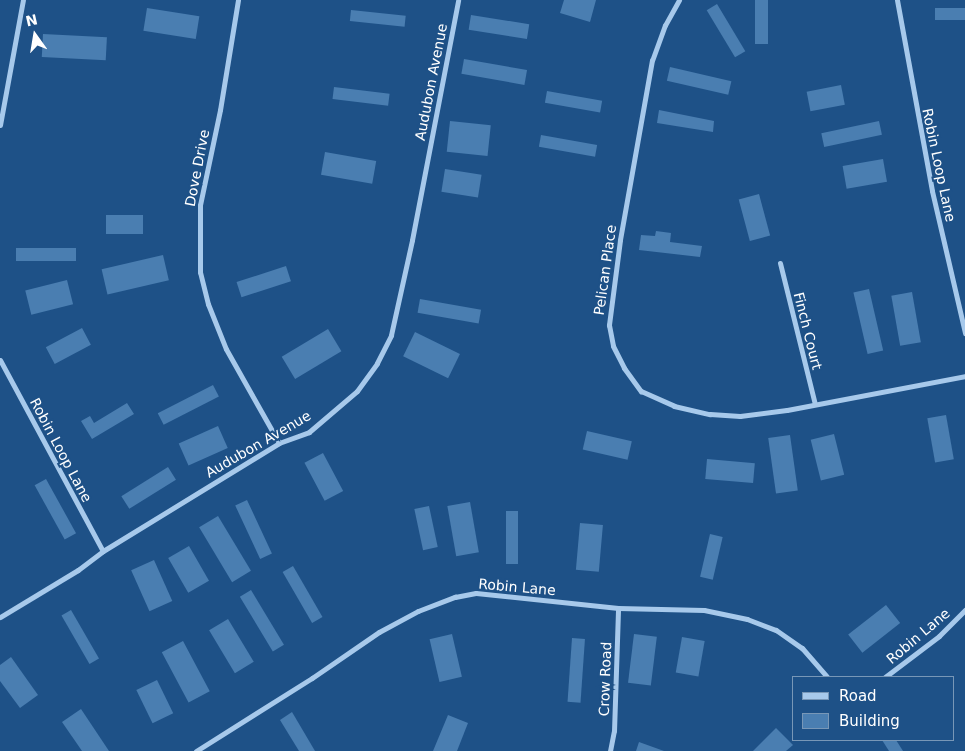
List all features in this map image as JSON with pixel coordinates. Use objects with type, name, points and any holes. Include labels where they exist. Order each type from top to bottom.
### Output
[{"type":"street","points":[[0,126],[23,0]]},
{"type":"street","name":"Dove Drive","points":[[238,0],[220,110],[200,205],[200,272],[208,304],[226,348],[279,442]]},
{"type":"street","name":"Audubon Avenue","points":[[0,617],[78,570],[103,551],[279,442],[308,432],[356,391],[378,363],[390,335],[412,240],[458,0]]},
{"type":"street","name":"Pelican Place","points":[[679,0],[666,25],[652,60],[614,283],[609,325],[613,346],[624,368],[641,391],[674,406],[710,414],[740,416],[965,376]]},
{"type":"street","name":"Robin Loop Lane","points":[[897,0],[928,173],[965,333]]},
{"type":"street","name":"Finch Court","points":[[780,263],[815,404]]},
{"type":"street","name":"Robin Loop Lane","points":[[0,360],[103,551]]},
{"type":"street","name":"Robin Lane","points":[[196,751],[312,678],[379,632],[418,611],[455,597],[476,593],[618,608],[704,610],[747,619],[776,630],[802,648],[826,676]]},
{"type":"street","name":"Crow Road","points":[[610,751],[615,714],[618,608]]},
{"type":"street","name":"Robin Lane","points":[[886,676],[939,636],[965,610]]},
{"type":"building","points":[[564,0],[596,0],[590,22],[560,13]]},
{"type":"building","points":[[755,0],[768,0],[768,44],[755,44]]},
{"type":"building","points":[[717,4],[745,51],[735,57],[707,10]]},
{"type":"building","points":[[147,8],[199,16],[196,39],[143,31]]},
{"type":"building","points":[[935,8],[965,8],[965,20],[935,20]]},
{"type":"building","points":[[351,10],[406,16],[405,27],[350,21]]},
{"type":"building","points":[[471,15],[529,24],[527,39],[469,30]]},
{"type":"building","points":[[43,34],[107,37],[106,60],[42,57]]},
{"type":"building","points":[[464,59],[527,70],[524,85],[461,74]]},
{"type":"building","points":[[670,67],[731,81],[728,95],[667,81]]},
{"type":"building","points":[[841,85],[845,105],[810,111],[807,92]]},
{"type":"building","points":[[334,87],[390,94],[388,106],[333,99]]},
{"type":"building","points":[[547,91],[602,101],[600,113],[545,103]]},
{"type":"building","points":[[659,110],[714,121],[713,132],[657,123]]},
{"type":"building","points":[[450,121],[491,125],[488,156],[447,152]]},
{"type":"building","points":[[879,121],[882,135],[824,147],[821,133]]},
{"type":"building","points":[[541,135],[597,145],[595,157],[539,147]]},
{"type":"building","points":[[325,152],[376,161],[372,184],[321,175]]},
{"type":"building","points":[[883,159],[887,182],[847,189],[843,166]]},
{"type":"building","points":[[445,169],[482,175],[478,198],[441,192]]},
{"type":"building","points":[[759,194],[770,236],[750,241],[739,199]]},
{"type":"building","points":[[106,215],[143,215],[143,234],[106,234]]},
{"type":"building","points":[[656,231],[671,233],[670,242],[702,246],[700,257],[639,250],[641,235],[655,236]]},
{"type":"building","points":[[16,248],[76,248],[76,261],[16,261]]},
{"type":"building","points":[[163,255],[169,280],[107,295],[102,269]]},
{"type":"building","points":[[286,266],[291,281],[241,297],[237,282]]},
{"type":"building","points":[[67,280],[73,304],[31,315],[25,290]]},
{"type":"building","points":[[869,289],[883,350],[868,354],[853,293]]},
{"type":"building","points":[[912,292],[921,342],[900,346],[891,296]]},
{"type":"building","points":[[420,299],[481,310],[479,324],[418,313]]},
{"type":"building","points":[[82,328],[91,345],[55,364],[46,347]]},
{"type":"building","points":[[328,329],[341,351],[295,379],[282,357]]},
{"type":"building","points":[[415,332],[460,354],[448,378],[403,356]]},
{"type":"building","points":[[213,385],[219,397],[164,425],[158,413]]},
{"type":"building","points":[[127,403],[134,414],[92,439],[81,421],[90,416],[94,423]]},
{"type":"building","points":[[946,415],[954,459],[935,463],[927,418]]},
{"type":"building","points":[[218,426],[228,448],[188,465],[179,443]]},
{"type":"building","points":[[587,431],[632,441],[628,460],[583,450]]},
{"type":"building","points":[[834,434],[844,475],[821,481],[811,440]]},
{"type":"building","points":[[790,435],[798,490],[776,494],[768,438]]},
{"type":"building","points":[[323,453],[343,491],[325,501],[304,463]]},
{"type":"building","points":[[707,459],[755,463],[753,483],[705,479]]},
{"type":"building","points":[[168,467],[176,480],[129,509],[121,496]]},
{"type":"building","points":[[46,479],[76,533],[65,540],[35,485]]},
{"type":"building","points":[[247,500],[272,553],[260,559],[235,505]]},
{"type":"building","points":[[470,502],[479,552],[456,556],[447,506]]},
{"type":"building","points":[[429,506],[438,547],[423,550],[414,509]]},
{"type":"building","points":[[506,511],[518,511],[518,564],[506,564]]},
{"type":"building","points":[[218,516],[251,571],[232,582],[199,527]]},
{"type":"building","points":[[580,523],[603,525],[599,572],[576,570]]},
{"type":"building","points":[[710,534],[723,537],[713,580],[700,577]]},
{"type":"building","points":[[189,546],[209,581],[188,593],[168,558]]},
{"type":"building","points":[[154,560],[172,601],[149,611],[131,570]]},
{"type":"building","points":[[293,566],[322,617],[312,623],[283,572]]},
{"type":"building","points":[[251,590],[284,645],[273,652],[240,597]]},
{"type":"building","points":[[886,605],[900,623],[862,653],[848,635]]},
{"type":"building","points":[[71,610],[99,658],[89,664],[61,616]]},
{"type":"building","points":[[228,619],[254,662],[235,673],[209,630]]},
{"type":"building","points":[[452,634],[462,677],[439,682],[430,639]]},
{"type":"building","points":[[634,634],[657,637],[651,685],[628,683]]},
{"type":"building","points":[[682,637],[705,641],[698,676],[676,672]]},
{"type":"building","points":[[572,638],[585,639],[581,703],[568,702]]},
{"type":"building","points":[[183,641],[210,691],[189,703],[162,652]]},
{"type":"building","points":[[11,657],[38,695],[20,708],[0,681],[0,665]]},
{"type":"building","points":[[157,680],[173,713],[153,723],[136,690]]},
{"type":"building","points":[[81,709],[109,751],[82,751],[62,722]]},
{"type":"building","points":[[292,712],[315,751],[299,751],[280,720]]},
{"type":"building","points":[[448,715],[468,723],[457,751],[433,751]]},
{"type":"building","points":[[776,728],[793,745],[786,751],[753,751]]},
{"type":"building","points":[[883,741],[897,741],[903,751],[889,751]]},
{"type":"building","points":[[639,742],[664,751],[636,751]]}]
